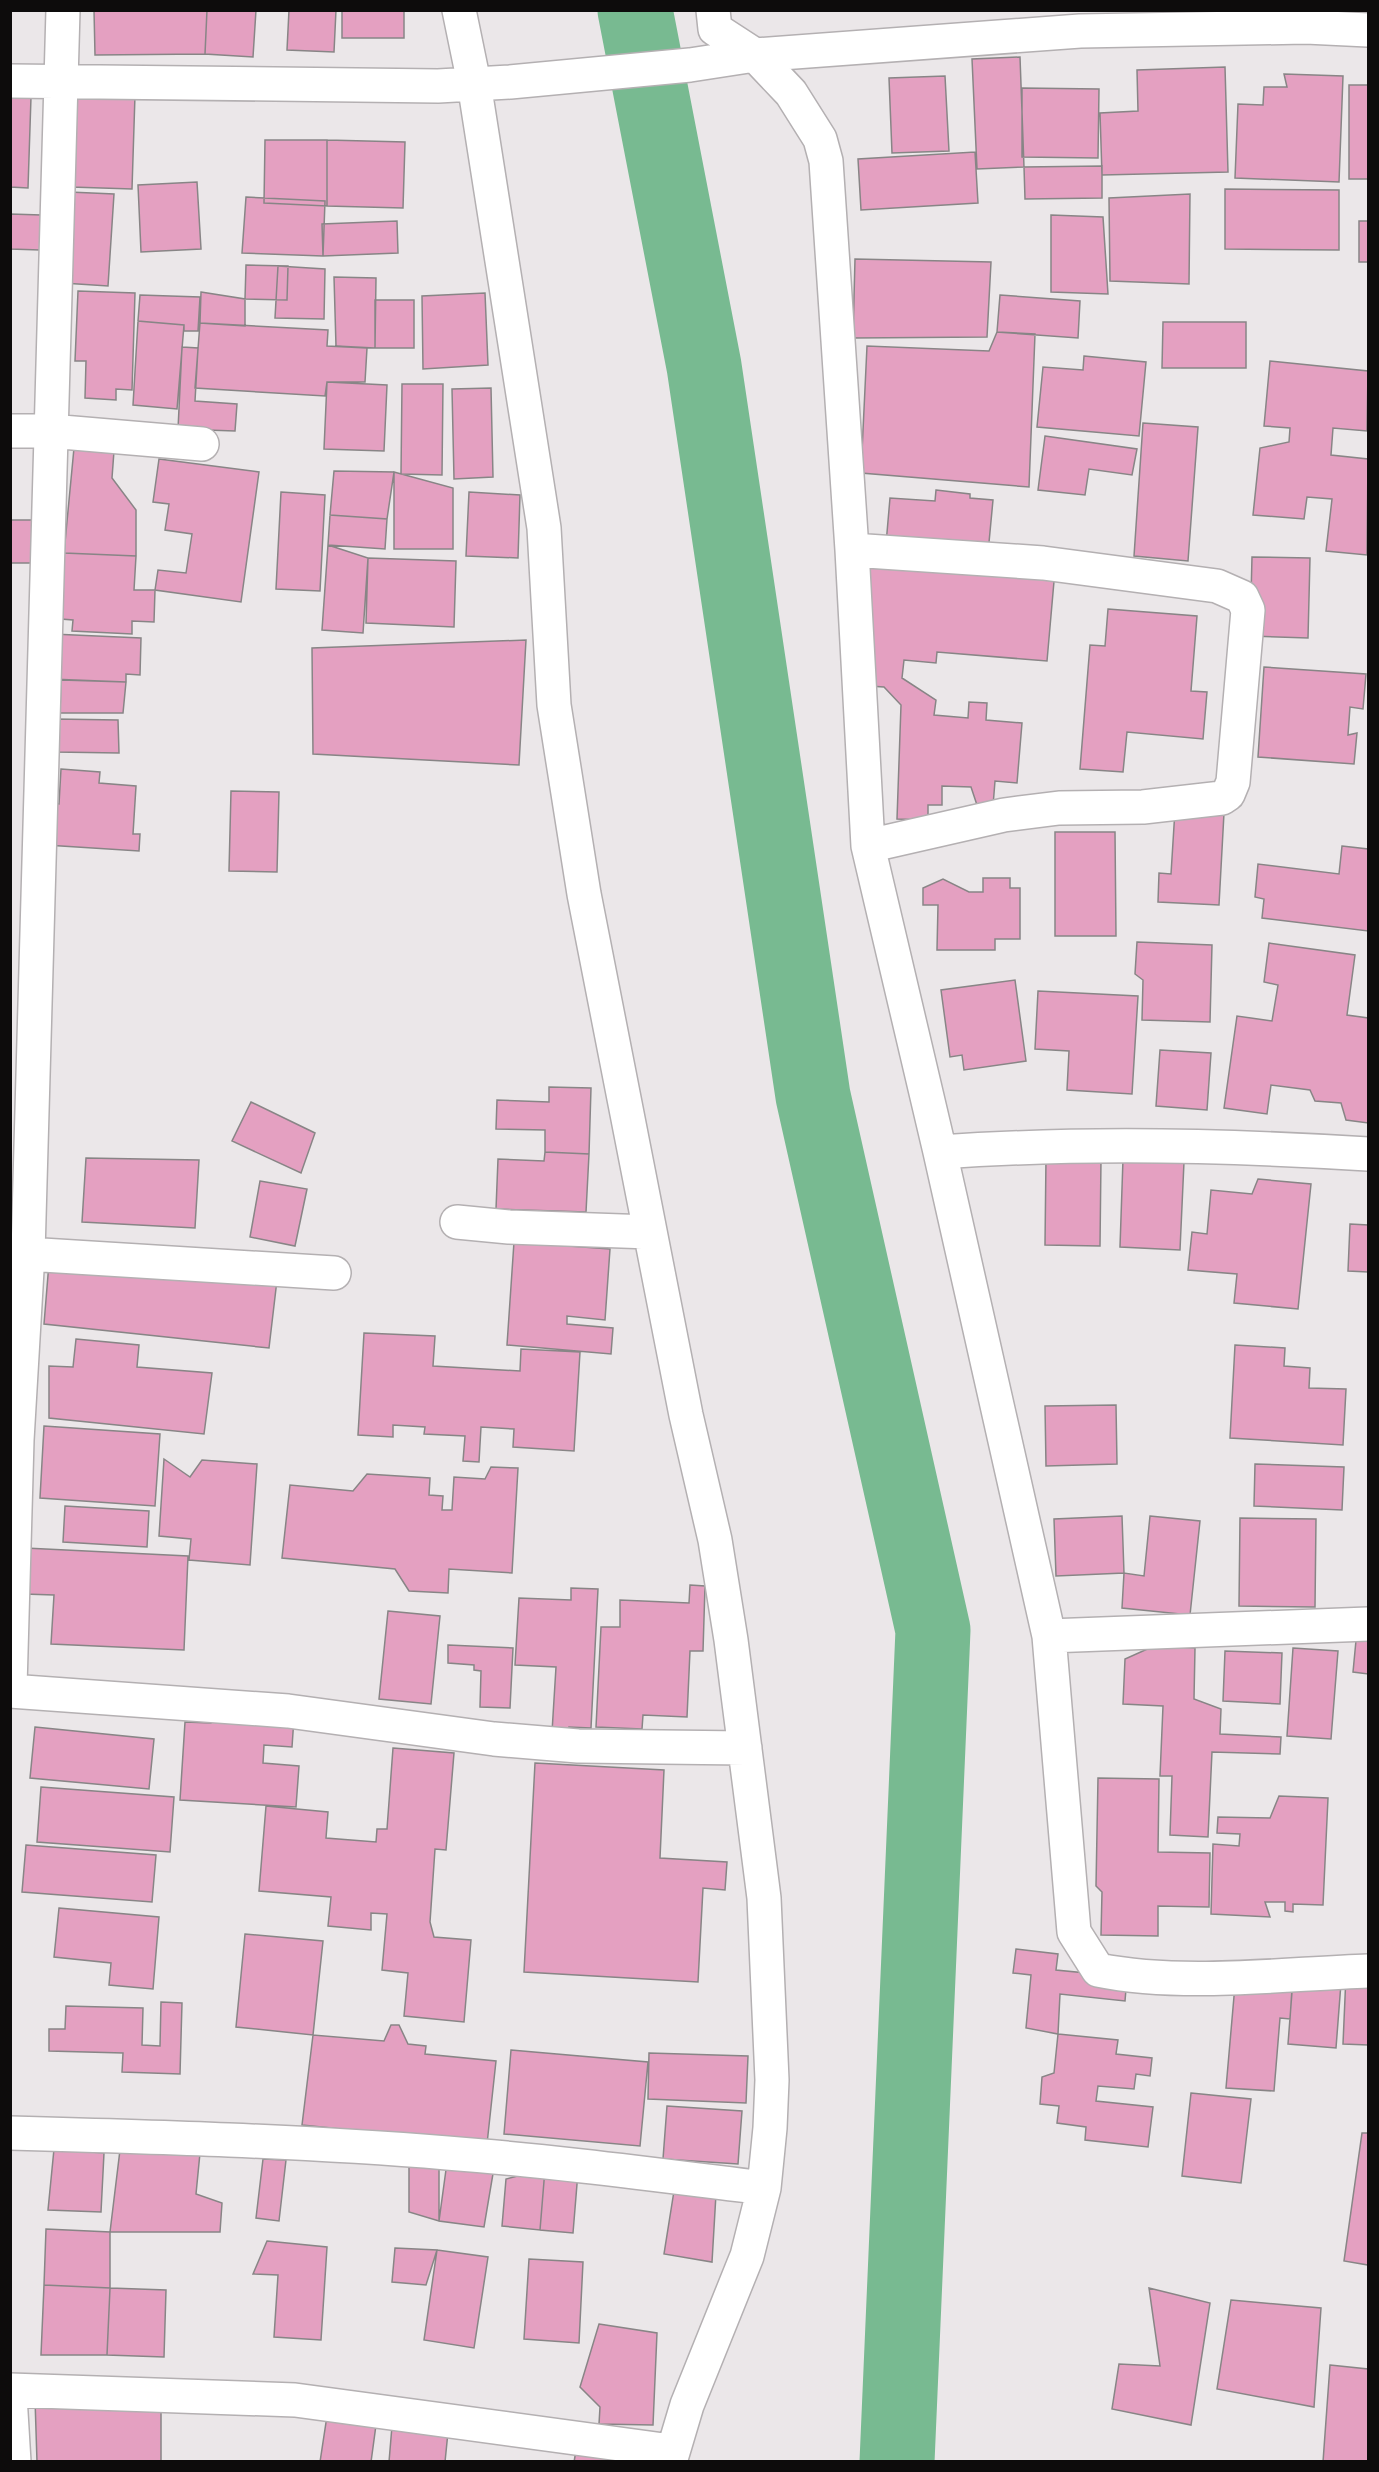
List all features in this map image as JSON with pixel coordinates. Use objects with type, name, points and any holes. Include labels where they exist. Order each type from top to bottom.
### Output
[{"type":"street","points":[[63,10],[63,80],[19,1253],[10,1689],[288,1711],[494,1739],[578,1746],[745,1748]]},
{"type":"street","points":[[10,2390],[295,2400],[670,2456],[687,2405],[747,2256],[764,2188],[771,2128],[772,2080],[764,1898],[732,1640],[715,1540],[686,1415],[584,894],[554,705],[544,528],[474,83],[459,10]]},
{"type":"street","points":[[712,10],[715,29],[756,55],[790,93],[820,139],[826,161],[852,550],[868,846],[940,1152],[1049,1636],[1074,1932],[1098,1970],[1129,1976],[1182,1978],[1368,1971]]},
{"type":"street","points":[[10,81],[438,86],[510,82],[690,65],[756,55],[1138,20],[1368,30]]},
{"type":"street","points":[[10,431],[50,431],[202,444]]},
{"type":"street","points":[[852,550],[1043,563],[1217,586],[1242,597],[1248,610],[1233,782],[1222,798],[1143,807],[1059,808],[1004,815],[868,846]]},
{"type":"street","points":[[940,1152],[1029,1146],[1139,1145],[1368,1154]]},
{"type":"street","points":[[457,1222],[509,1227],[650,1232]]},
{"type":"street","points":[[19,1253],[334,1273]]},
{"type":"street","points":[[1049,1636],[1368,1624]]},
{"type":"street","points":[[10,2133],[279,2142],[448,2153],[578,2165],[764,2188]]},
{"type":"street","points":[[10,2396],[14,2462]]},
{"type":"building","points":[[94,10],[207,10],[205,54],[95,55]]},
{"type":"building","points":[[207,10],[256,10],[253,57],[205,54]]},
{"type":"building","points":[[289,10],[336,10],[334,52],[287,50]]},
{"type":"building","points":[[342,10],[404,10],[404,38],[342,38]]},
{"type":"building","points":[[1020,57],[1024,167],[977,169],[972,59]]},
{"type":"building","points":[[1225,67],[1228,172],[1102,175],[1100,113],[1138,111],[1137,70]]},
{"type":"building","points":[[1284,74],[1343,76],[1339,182],[1235,178],[1238,104],[1263,105],[1264,87],[1287,87]]},
{"type":"building","points":[[945,76],[949,151],[892,153],[889,78]]},
{"type":"building","points":[[1349,85],[1368,85],[1368,179],[1349,179]]},
{"type":"building","points":[[1022,88],[1099,89],[1098,158],[1022,157]]},
{"type":"building","points":[[75,93],[135,95],[132,189],[71,187]]},
{"type":"building","points":[[10,96],[31,97],[28,188],[10,187]]},
{"type":"building","points":[[265,140],[327,140],[327,206],[264,203]]},
{"type":"building","points":[[327,140],[405,142],[403,208],[327,206]]},
{"type":"building","points":[[975,152],[978,203],[861,210],[858,159]]},
{"type":"building","points":[[1102,166],[1102,198],[1025,199],[1024,167]]},
{"type":"building","points":[[197,182],[201,249],[141,252],[138,185]]},
{"type":"building","points":[[1225,189],[1339,190],[1339,250],[1225,249]]},
{"type":"building","points":[[69,192],[114,194],[108,286],[63,283]]},
{"type":"building","points":[[1190,194],[1189,284],[1110,281],[1109,198]]},
{"type":"building","points":[[246,197],[325,201],[323,256],[242,253]]},
{"type":"building","points":[[10,214],[41,215],[40,250],[10,249]]},
{"type":"building","points":[[1051,215],[1103,217],[1108,294],[1051,292]]},
{"type":"building","points":[[397,221],[398,253],[323,256],[322,224]]},
{"type":"building","points":[[1359,221],[1368,221],[1368,262],[1359,262]]},
{"type":"building","points":[[855,259],[991,262],[987,337],[853,338]]},
{"type":"building","points":[[246,265],[288,266],[287,300],[245,299]]},
{"type":"building","points":[[278,266],[325,269],[324,319],[275,318]]},
{"type":"building","points":[[334,277],[376,278],[375,348],[336,346]]},
{"type":"building","points":[[78,291],[135,293],[132,390],[116,389],[116,400],[85,398],[86,361],[75,361]]},
{"type":"building","points":[[201,292],[245,299],[245,326],[200,323]]},
{"type":"building","points":[[485,293],[488,365],[423,369],[422,296]]},
{"type":"building","points":[[140,295],[200,297],[198,331],[184,331],[184,325],[138,321]]},
{"type":"building","points":[[1000,295],[1080,301],[1078,338],[997,332]]},
{"type":"building","points":[[375,300],[414,300],[414,348],[375,348]]},
{"type":"building","points":[[138,321],[184,325],[177,409],[133,405]]},
{"type":"building","points":[[1163,322],[1246,322],[1246,368],[1162,368]]},
{"type":"building","points":[[200,323],[328,330],[327,346],[367,348],[365,382],[327,382],[325,396],[195,388]]},
{"type":"building","points":[[997,332],[1035,334],[1029,487],[861,473],[867,346],[989,351]]},
{"type":"building","points":[[182,347],[198,348],[195,401],[237,404],[235,431],[178,429]]},
{"type":"building","points":[[1084,356],[1146,362],[1139,436],[1037,427],[1043,367],[1083,370]]},
{"type":"building","points":[[1270,361],[1368,371],[1367,431],[1333,428],[1331,455],[1368,459],[1367,555],[1326,551],[1332,499],[1307,497],[1304,519],[1253,515],[1260,448],[1289,442],[1290,428],[1264,426]]},
{"type":"building","points":[[327,382],[387,385],[384,451],[324,449]]},
{"type":"building","points":[[402,384],[443,384],[442,475],[401,474]]},
{"type":"building","points":[[491,388],[493,477],[454,479],[452,389]]},
{"type":"building","points":[[1143,423],[1198,427],[1188,561],[1134,556]]},
{"type":"building","points":[[1045,436],[1137,449],[1132,475],[1089,469],[1085,495],[1038,490]]},
{"type":"building","points":[[74,448],[114,451],[112,478],[136,510],[136,556],[64,553]]},
{"type":"building","points":[[159,459],[259,472],[241,602],[155,590],[158,570],[186,573],[192,534],[165,530],[169,504],[153,502]]},
{"type":"building","points":[[334,471],[394,472],[387,519],[330,515]]},
{"type":"building","points":[[394,472],[453,488],[453,549],[394,549]]},
{"type":"building","points":[[936,490],[970,494],[970,498],[993,500],[988,553],[886,544],[890,498],[935,501]]},
{"type":"building","points":[[281,492],[325,495],[320,591],[276,589]]},
{"type":"building","points":[[469,492],[520,495],[518,558],[466,556]]},
{"type":"building","points":[[330,515],[387,519],[385,549],[328,545]]},
{"type":"building","points":[[10,520],[35,520],[34,563],[10,563]]},
{"type":"building","points":[[328,545],[368,558],[363,633],[322,630]]},
{"type":"building","points":[[64,553],[136,556],[134,590],[155,590],[154,622],[132,621],[132,634],[72,631],[73,620],[61,619]]},
{"type":"building","points":[[871,555],[1055,570],[1047,661],[937,652],[936,663],[904,660],[902,678],[936,700],[934,715],[968,718],[969,702],[987,703],[986,720],[1022,723],[1017,783],[995,781],[993,806],[977,805],[971,787],[942,786],[942,805],[928,805],[928,820],[897,819],[901,705],[884,687],[869,686],[865,630]]},
{"type":"building","points":[[1252,557],[1310,558],[1308,638],[1250,636]]},
{"type":"building","points":[[368,558],[456,561],[454,627],[366,623]]},
{"type":"building","points":[[1108,609],[1197,616],[1191,691],[1207,692],[1203,739],[1127,732],[1123,772],[1080,769],[1090,645],[1105,646]]},
{"type":"building","points":[[52,634],[141,638],[140,675],[126,674],[126,682],[50,679]]},
{"type":"building","points":[[526,640],[519,765],[313,754],[312,648]]},
{"type":"building","points":[[1264,667],[1366,674],[1363,709],[1350,707],[1348,735],[1357,733],[1354,764],[1258,757]]},
{"type":"building","points":[[61,680],[126,682],[123,713],[60,713]]},
{"type":"building","points":[[55,719],[118,720],[119,753],[55,752]]},
{"type":"building","points":[[61,769],[100,772],[99,783],[136,786],[133,834],[140,834],[139,851],[46,845],[48,803],[59,804]]},
{"type":"building","points":[[231,791],[279,792],[277,872],[229,871]]},
{"type":"building","points":[[1175,810],[1224,813],[1219,905],[1158,902],[1159,873],[1171,874]]},
{"type":"building","points":[[1055,832],[1115,832],[1116,936],[1055,936]]},
{"type":"building","points":[[1342,846],[1368,849],[1368,931],[1262,918],[1264,899],[1255,897],[1258,864],[1339,874]]},
{"type":"building","points":[[983,878],[1010,878],[1010,888],[1020,888],[1020,939],[995,939],[995,950],[937,950],[938,905],[923,905],[923,888],[943,879],[969,892],[983,892]]},
{"type":"building","points":[[1137,942],[1212,945],[1210,1022],[1142,1020],[1143,980],[1135,974]]},
{"type":"building","points":[[1269,943],[1355,955],[1347,1015],[1368,1018],[1368,1123],[1346,1120],[1341,1103],[1315,1101],[1310,1090],[1271,1085],[1267,1114],[1224,1108],[1237,1016],[1272,1021],[1278,985],[1264,982]]},
{"type":"building","points":[[1015,980],[1026,1061],[964,1070],[962,1055],[950,1057],[941,990]]},
{"type":"building","points":[[1038,991],[1138,996],[1132,1094],[1067,1090],[1069,1051],[1035,1049]]},
{"type":"building","points":[[1160,1050],[1211,1053],[1207,1110],[1156,1106]]},
{"type":"building","points":[[549,1087],[591,1088],[589,1154],[545,1152],[545,1130],[496,1129],[497,1100],[549,1102]]},
{"type":"building","points":[[251,1102],[315,1133],[301,1173],[232,1141]]},
{"type":"building","points":[[545,1152],[589,1154],[586,1212],[496,1209],[498,1159],[544,1161]]},
{"type":"building","points":[[86,1158],[199,1160],[195,1228],[82,1222]]},
{"type":"building","points":[[1046,1158],[1101,1159],[1100,1246],[1045,1245]]},
{"type":"building","points":[[1123,1159],[1184,1162],[1180,1250],[1120,1247]]},
{"type":"building","points":[[1258,1179],[1311,1184],[1298,1309],[1234,1303],[1237,1274],[1188,1270],[1192,1232],[1207,1234],[1211,1190],[1252,1194]]},
{"type":"building","points":[[260,1181],[307,1189],[295,1246],[250,1237]]},
{"type":"building","points":[[1350,1224],[1368,1225],[1368,1272],[1348,1271]]},
{"type":"building","points":[[514,1242],[610,1249],[605,1320],[567,1316],[567,1324],[613,1328],[611,1354],[507,1345]]},
{"type":"building","points":[[49,1263],[277,1280],[269,1348],[44,1324]]},
{"type":"building","points":[[364,1333],[435,1336],[433,1366],[520,1371],[521,1349],[580,1352],[574,1451],[513,1447],[514,1429],[481,1427],[479,1462],[463,1461],[465,1436],[424,1434],[425,1427],[393,1425],[393,1437],[358,1435]]},
{"type":"building","points":[[76,1339],[139,1345],[137,1367],[212,1373],[204,1434],[49,1418],[49,1366],[73,1367]]},
{"type":"building","points":[[1235,1345],[1285,1348],[1284,1366],[1310,1368],[1309,1388],[1346,1389],[1343,1445],[1230,1438]]},
{"type":"building","points":[[1116,1405],[1117,1464],[1046,1466],[1045,1406]]},
{"type":"building","points":[[44,1426],[160,1434],[155,1506],[40,1498]]},
{"type":"building","points":[[164,1459],[190,1477],[202,1460],[257,1464],[250,1565],[189,1560],[191,1539],[159,1536]]},
{"type":"building","points":[[1255,1464],[1344,1467],[1342,1510],[1254,1506]]},
{"type":"building","points":[[491,1467],[518,1468],[512,1573],[449,1569],[448,1593],[409,1591],[395,1569],[282,1558],[290,1485],[353,1491],[367,1474],[430,1478],[429,1495],[443,1496],[442,1510],[452,1510],[454,1477],[485,1479]]},
{"type":"building","points":[[65,1506],[149,1511],[147,1547],[63,1542]]},
{"type":"building","points":[[1122,1516],[1124,1573],[1056,1576],[1054,1519]]},
{"type":"building","points":[[1150,1516],[1200,1521],[1190,1615],[1122,1608],[1124,1573],[1144,1576]]},
{"type":"building","points":[[1240,1518],[1316,1519],[1315,1607],[1239,1606]]},
{"type":"building","points":[[25,1548],[188,1556],[184,1650],[51,1644],[54,1595],[24,1594]]},
{"type":"building","points":[[690,1585],[705,1586],[703,1651],[690,1651],[687,1717],[643,1715],[642,1729],[596,1727],[601,1627],[620,1627],[620,1600],[689,1603]]},
{"type":"building","points":[[571,1588],[598,1589],[591,1728],[569,1727],[569,1733],[552,1732],[556,1667],[515,1665],[519,1598],[571,1600]]},
{"type":"building","points":[[388,1611],[440,1616],[431,1704],[379,1699]]},
{"type":"building","points":[[1368,1628],[1368,1674],[1353,1672],[1357,1630]]},
{"type":"building","points":[[448,1645],[513,1648],[510,1708],[480,1707],[481,1671],[474,1670],[474,1665],[448,1663]]},
{"type":"building","points":[[1154,1646],[1195,1648],[1194,1699],[1221,1709],[1220,1734],[1281,1737],[1280,1754],[1212,1752],[1208,1837],[1170,1835],[1172,1776],[1160,1776],[1163,1706],[1123,1704],[1125,1659]]},
{"type":"building","points":[[1293,1648],[1338,1651],[1331,1739],[1287,1736]]},
{"type":"building","points":[[1225,1651],[1282,1653],[1280,1704],[1223,1701]]},
{"type":"building","points":[[217,1713],[294,1718],[292,1747],[264,1745],[263,1763],[299,1766],[296,1807],[180,1800],[185,1722],[211,1723]]},
{"type":"building","points":[[35,1727],[154,1739],[149,1789],[30,1778]]},
{"type":"building","points":[[393,1748],[454,1753],[446,1850],[435,1849],[430,1922],[434,1937],[471,1940],[464,2022],[404,2016],[408,1973],[382,1970],[387,1914],[371,1913],[371,1930],[328,1926],[331,1897],[259,1891],[266,1806],[328,1812],[326,1838],[376,1842],[377,1829],[387,1829]]},
{"type":"building","points":[[535,1763],[664,1770],[660,1858],[727,1862],[725,1890],[703,1888],[698,1982],[524,1972]]},
{"type":"building","points":[[1098,1778],[1159,1779],[1158,1852],[1210,1853],[1209,1907],[1158,1906],[1158,1936],[1101,1935],[1102,1892],[1096,1886]]},
{"type":"building","points":[[41,1787],[174,1797],[170,1852],[37,1842]]},
{"type":"building","points":[[1279,1796],[1328,1798],[1323,1905],[1293,1904],[1293,1912],[1285,1911],[1285,1902],[1265,1902],[1270,1917],[1211,1914],[1213,1844],[1239,1846],[1240,1834],[1217,1833],[1218,1817],[1270,1818]]},
{"type":"building","points":[[26,1845],[156,1855],[152,1902],[22,1892]]},
{"type":"building","points":[[59,1908],[159,1917],[153,1989],[109,1985],[111,1963],[54,1957]]},
{"type":"building","points":[[245,1934],[323,1941],[313,2035],[236,2027]]},
{"type":"building","points":[[1016,1949],[1058,1954],[1056,1970],[1127,1977],[1125,2001],[1060,1994],[1058,2034],[1026,2028],[1031,1975],[1013,1973]]},
{"type":"building","points":[[1346,1975],[1368,1976],[1368,2045],[1343,2044]]},
{"type":"building","points":[[1293,1979],[1341,1983],[1336,2048],[1288,2044]]},
{"type":"building","points":[[1235,1985],[1292,1989],[1290,2019],[1280,2018],[1274,2091],[1226,2088]]},
{"type":"building","points":[[161,2002],[182,2003],[180,2074],[122,2072],[123,2053],[49,2051],[49,2029],[65,2029],[66,2006],[143,2008],[142,2045],[160,2046]]},
{"type":"building","points":[[391,2025],[399,2025],[408,2044],[426,2046],[425,2054],[496,2061],[487,2144],[302,2125],[313,2035],[384,2041]]},
{"type":"building","points":[[1058,2034],[1118,2040],[1116,2054],[1152,2058],[1150,2076],[1136,2074],[1134,2089],[1098,2086],[1096,2101],[1153,2107],[1148,2147],[1085,2140],[1086,2127],[1057,2123],[1059,2106],[1040,2104],[1042,2077],[1054,2073]]},
{"type":"building","points":[[511,2050],[648,2062],[640,2146],[504,2134]]},
{"type":"building","points":[[649,2053],[748,2056],[746,2103],[648,2099]]},
{"type":"building","points":[[1191,2093],[1251,2099],[1241,2183],[1182,2176]]},
{"type":"building","points":[[667,2106],[742,2111],[738,2164],[663,2159]]},
{"type":"building","points":[[1362,2133],[1368,2133],[1368,2265],[1344,2261]]},
{"type":"building","points":[[54,2149],[104,2153],[101,2212],[48,2210]]},
{"type":"building","points":[[120,2150],[200,2153],[196,2194],[222,2203],[220,2232],[110,2232]]},
{"type":"building","points":[[448,2155],[495,2162],[484,2227],[439,2221]]},
{"type":"building","points":[[263,2159],[286,2160],[279,2221],[256,2218]]},
{"type":"building","points":[[409,2165],[439,2165],[439,2221],[409,2212]]},
{"type":"building","points":[[545,2169],[578,2172],[573,2233],[540,2230]]},
{"type":"building","points":[[545,2169],[540,2230],[502,2226],[506,2179]]},
{"type":"building","points":[[674,2191],[716,2194],[712,2262],[664,2254]]},
{"type":"building","points":[[46,2229],[110,2232],[110,2288],[44,2285]]},
{"type":"building","points":[[267,2241],[327,2247],[321,2340],[274,2337],[278,2275],[253,2274]]},
{"type":"building","points":[[395,2248],[437,2250],[426,2285],[392,2282]]},
{"type":"building","points":[[437,2250],[488,2257],[474,2348],[424,2340]]},
{"type":"building","points":[[529,2259],[583,2262],[579,2343],[524,2339]]},
{"type":"building","points":[[44,2285],[110,2288],[107,2355],[41,2355]]},
{"type":"building","points":[[110,2288],[166,2290],[164,2357],[107,2355]]},
{"type":"building","points":[[1149,2288],[1210,2303],[1191,2425],[1112,2409],[1119,2364],[1160,2366]]},
{"type":"building","points":[[1231,2300],[1321,2308],[1314,2407],[1217,2389]]},
{"type":"building","points":[[599,2324],[657,2333],[653,2425],[599,2424],[600,2407],[580,2387]]},
{"type":"building","points":[[1330,2365],[1368,2369],[1368,2462],[1323,2462]]},
{"type":"building","points":[[35,2399],[161,2399],[161,2462],[37,2462]]},
{"type":"building","points":[[327,2416],[376,2425],[371,2462],[320,2462]]},
{"type":"building","points":[[392,2426],[448,2432],[445,2462],[389,2462]]},
{"type":"building","points":[[577,2445],[623,2455],[622,2462],[574,2462]]},
{"type":"waterway","points":[[635,10],[704,366],[813,1096],[933,1630],[897,2462]]}]
